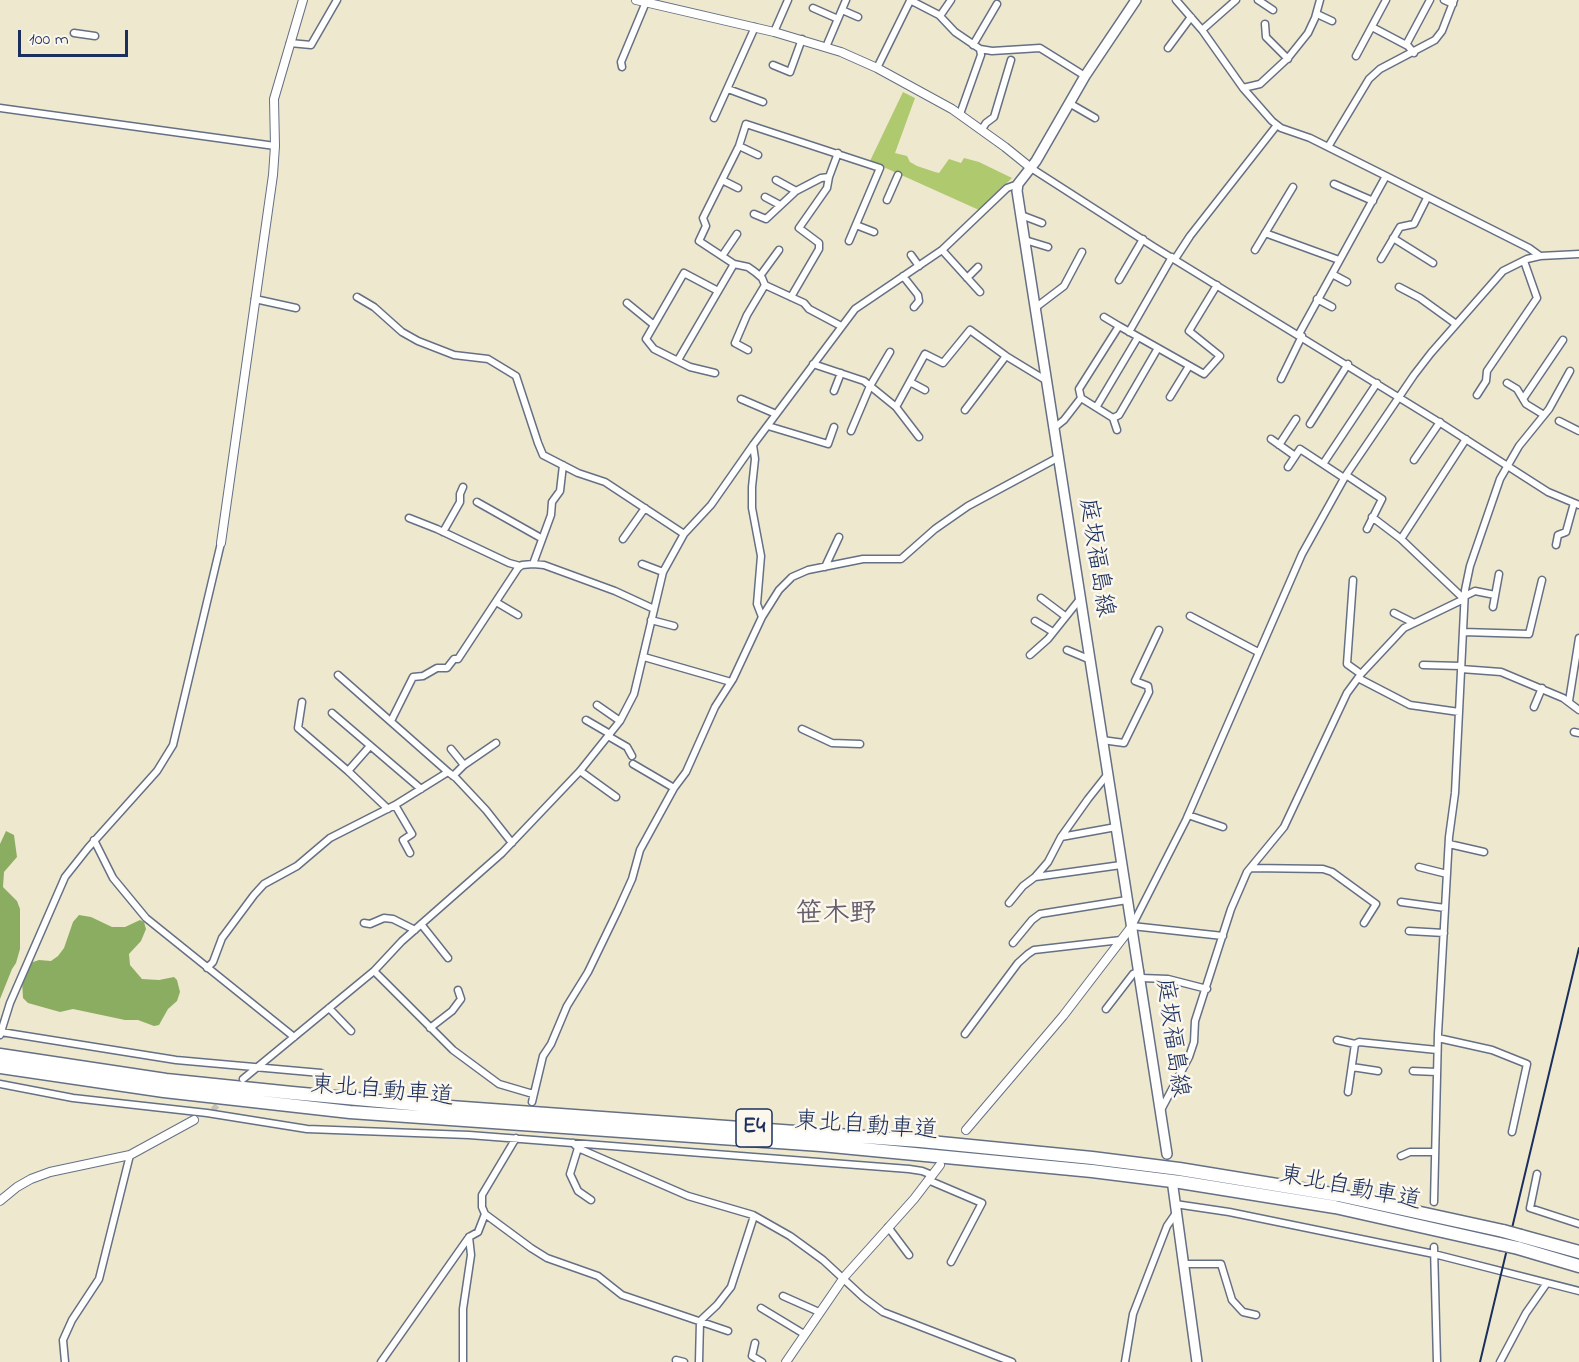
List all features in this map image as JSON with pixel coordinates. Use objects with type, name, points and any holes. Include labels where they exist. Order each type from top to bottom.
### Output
[{"type":"highway","name":"東北自動車道","points":[[0,1055],[166,1080],[292,1093],[422,1105],[909,1140],[1092,1158],[1179,1169],[1338,1195],[1502,1238],[1579,1252]]},
{"type":"highway","name":"東北自動車道","points":[[0,1067],[153,1090],[340,1111],[821,1145],[1092,1170],[1335,1207],[1502,1238]]},
{"type":"highway","name":"東北自動車道","points":[[1519,1242],[1579,1266]]},
{"type":"main road","points":[[1018,184],[1031,168],[1085,76],[1136,0]]},
{"type":"main road","name":"庭坂福島線","points":[[1018,184],[1167,1154]]},
{"type":"main road","points":[[1173,1187],[1197,1362]]},
{"type":"street","points":[[303,0],[274,99],[273,175],[221,543],[173,745],[157,771],[94,840],[65,878],[10,1003],[0,1033],[176,1060],[321,1073]]},
{"type":"street","points":[[290,43],[311,45],[336,0]]},
{"type":"street","points":[[636,0],[755,27],[826,47],[877,68],[960,114],[1031,168],[1173,258],[1348,364],[1507,467],[1548,492],[1576,504],[1566,532],[1558,535],[1556,545]]},
{"type":"street","points":[[774,32],[788,0]]},
{"type":"street","points":[[826,47],[846,0]]},
{"type":"street","points":[[877,68],[910,0],[940,16],[955,32],[980,49],[992,51],[1040,48],[1085,76]]},
{"type":"street","points":[[940,16],[951,0]]},
{"type":"street","points":[[1176,0],[1202,30],[1243,88],[1277,125],[1310,138],[1529,248],[1540,256]]},
{"type":"street","points":[[1202,30],[1236,0]]},
{"type":"street","points":[[1258,0],[1273,10]]},
{"type":"street","points":[[1243,88],[1260,84],[1288,59],[1308,33],[1317,14],[1320,0]]},
{"type":"street","points":[[1356,56],[1386,0]]},
{"type":"street","points":[[1406,45],[1430,0]]},
{"type":"street","points":[[1328,147],[1374,74],[1387,65],[1431,44],[1438,36],[1454,2],[1444,0]]},
{"type":"street","points":[[622,67],[621,62],[646,2]]},
{"type":"street","points":[[974,45],[997,4]]},
{"type":"street","points":[[813,8],[838,19]]},
{"type":"street","points":[[842,10],[858,17]]},
{"type":"street","points":[[1317,14],[1332,21]]},
{"type":"street","points":[[1168,48],[1191,17]]},
{"type":"street","points":[[1265,24],[1266,37],[1288,59]]},
{"type":"street","points":[[714,118],[755,27]]},
{"type":"street","points":[[1372,27],[1406,45],[1414,53]]},
{"type":"street","points":[[74,33],[95,36]]},
{"type":"street","points":[[773,65],[790,72],[802,39]]},
{"type":"street","points":[[960,114],[981,55],[980,49]]},
{"type":"street","points":[[982,129],[994,117],[1011,60]]},
{"type":"street","points":[[728,89],[764,102]]},
{"type":"street","points":[[1069,102],[1095,118]]},
{"type":"street","points":[[0,108],[275,146]]},
{"type":"street","points":[[841,327],[791,297],[765,285],[760,276],[748,267],[734,264],[699,241],[706,226],[703,218],[739,146],[746,124],[880,168],[849,241]]},
{"type":"street","points":[[1129,332],[1173,258],[1277,125]]},
{"type":"street","points":[[739,146],[758,155]]},
{"type":"street","points":[[791,297],[819,249],[819,243],[799,228],[827,188],[838,153]]},
{"type":"street","points":[[887,200],[898,175]]},
{"type":"street","points":[[1281,379],[1317,299],[1386,176]]},
{"type":"street","points":[[754,214],[766,219],[796,191],[821,178],[829,177]]},
{"type":"street","points":[[722,180],[738,188]]},
{"type":"street","points":[[776,180],[796,191]]},
{"type":"street","points":[[243,1079],[374,971],[421,924],[512,843],[580,771],[620,720],[634,694],[663,572],[684,534],[711,505],[813,364],[863,302],[942,250],[1007,188],[1018,184]]},
{"type":"street","points":[[1334,184],[1373,201]]},
{"type":"street","points":[[1255,250],[1293,187]]},
{"type":"street","points":[[765,197],[780,205]]},
{"type":"street","points":[[1381,259],[1400,227],[1414,224],[1427,198]]},
{"type":"street","points":[[1021,215],[1042,224]]},
{"type":"street","points":[[856,225],[874,232]]},
{"type":"street","points":[[1265,233],[1339,260]]},
{"type":"street","points":[[722,256],[737,234]]},
{"type":"street","points":[[1393,238],[1433,263]]},
{"type":"street","points":[[1119,280],[1143,239]]},
{"type":"street","points":[[1025,240],[1048,247]]},
{"type":"street","points":[[760,276],[779,250]]},
{"type":"street","points":[[942,250],[980,292]]},
{"type":"street","points":[[1038,309],[1064,286],[1082,252]]},
{"type":"street","points":[[966,1130],[1063,1016],[1132,926],[1188,815],[1302,554],[1345,476],[1400,397],[1431,353],[1503,271],[1540,256],[1579,254]]},
{"type":"street","points":[[910,255],[919,266]]},
{"type":"street","points":[[1477,394],[1486,381],[1487,371],[1537,298],[1524,261]]},
{"type":"street","points":[[678,360],[734,264]]},
{"type":"street","points":[[967,278],[978,267]]},
{"type":"street","points":[[715,373],[690,367],[654,349],[646,339],[684,273],[718,291]]},
{"type":"street","points":[[1332,273],[1347,282]]},
{"type":"street","points":[[903,276],[918,295],[918,301],[914,307]]},
{"type":"street","points":[[748,350],[735,343],[747,315],[765,285]]},
{"type":"street","points":[[1104,317],[1204,374],[1220,356],[1189,331],[1217,285]]},
{"type":"street","points":[[1399,287],[1420,298],[1456,324]]},
{"type":"street","points":[[357,297],[402,332],[428,346],[454,355],[488,359],[516,376],[541,451],[546,458],[605,482],[684,534]]},
{"type":"street","points":[[255,299],[296,308]]},
{"type":"street","points":[[1317,299],[1332,307]]},
{"type":"street","points":[[627,303],[654,325]]},
{"type":"street","points":[[1081,398],[1079,389],[1119,326]]},
{"type":"street","points":[[896,407],[925,354],[943,363],[970,330],[1047,381]]},
{"type":"street","points":[[1097,406],[1138,337]]},
{"type":"street","points":[[1523,399],[1563,340]]},
{"type":"street","points":[[1113,418],[1119,415],[1158,348]]},
{"type":"street","points":[[851,431],[870,386],[890,352]]},
{"type":"street","points":[[964,410],[1006,356]]},
{"type":"street","points":[[813,364],[859,378],[896,407],[919,436]]},
{"type":"street","points":[[1310,424],[1348,364]]},
{"type":"street","points":[[1170,397],[1190,366]]},
{"type":"street","points":[[1434,1202],[1437,1050],[1449,844],[1455,793],[1464,597],[1468,572],[1500,479],[1519,447],[1544,415],[1570,371]]},
{"type":"street","points":[[834,391],[841,373]]},
{"type":"street","points":[[910,382],[925,390]]},
{"type":"street","points":[[1323,464],[1377,383]]},
{"type":"street","points":[[1507,383],[1517,389],[1526,404],[1544,415]]},
{"type":"street","points":[[1081,398],[1113,418],[1117,430]]},
{"type":"street","points":[[1054,428],[1064,420],[1081,398]]},
{"type":"street","points":[[741,399],[776,414]]},
{"type":"street","points":[[1279,445],[1296,420]]},
{"type":"street","points":[[1560,421],[1579,430]]},
{"type":"street","points":[[1413,460],[1440,422]]},
{"type":"street","points":[[768,426],[828,444],[834,427]]},
{"type":"street","points":[[1271,439],[1295,456]]},
{"type":"street","points":[[1401,539],[1466,440]]},
{"type":"street","points":[[753,445],[755,459],[752,508],[761,556],[757,604],[762,617]]},
{"type":"street","points":[[1288,467],[1300,449],[1382,499],[1367,529]]},
{"type":"street","points":[[532,1102],[543,1056],[618,910],[632,879],[640,850],[674,788],[686,772],[708,721],[731,682],[762,617],[779,590],[792,577],[808,570],[863,559],[901,559],[935,529],[968,506],[1059,457]]},
{"type":"street","points":[[533,564],[551,515],[552,502],[560,491],[563,465]]},
{"type":"street","points":[[443,532],[460,501],[463,487]]},
{"type":"street","points":[[477,502],[541,538]]},
{"type":"street","points":[[623,538],[645,508]]},
{"type":"street","points":[[1372,517],[1401,539],[1464,597]]},
{"type":"street","points":[[409,518],[509,563],[520,566],[533,564],[551,568],[615,591],[654,609]]},
{"type":"street","points":[[825,567],[839,537]]},
{"type":"street","points":[[642,564],[663,572]]},
{"type":"street","points":[[391,721],[413,677],[423,676],[437,668],[447,668],[454,659],[458,659],[520,566]]},
{"type":"street","points":[[1493,607],[1499,574]]},
{"type":"street","points":[[1353,580],[1347,664],[1359,676],[1410,705],[1459,712]]},
{"type":"street","points":[[1463,632],[1529,634],[1542,580]]},
{"type":"street","points":[[1161,1111],[1189,1057],[1194,1042],[1195,1021],[1231,909],[1251,868],[1284,827],[1347,693],[1359,676],[1397,634],[1475,591],[1495,595]]},
{"type":"street","points":[[1041,598],[1065,616]]},
{"type":"street","points":[[1030,655],[1053,632],[1081,598]]},
{"type":"street","points":[[496,602],[518,615]]},
{"type":"street","points":[[1394,613],[1414,623]]},
{"type":"street","points":[[1190,616],[1258,652]]},
{"type":"street","points":[[651,620],[674,626]]},
{"type":"street","points":[[1035,621],[1053,632]]},
{"type":"street","points":[[1102,740],[1124,744],[1149,692],[1148,686],[1135,681],[1159,630]]},
{"type":"street","points":[[1569,701],[1577,674],[1579,638]]},
{"type":"street","points":[[1067,650],[1086,658],[1090,657]]},
{"type":"street","points":[[644,657],[731,682]]},
{"type":"street","points":[[1423,665],[1501,672],[1569,701],[1579,710]]},
{"type":"street","points":[[338,675],[451,774],[486,810],[512,843]]},
{"type":"street","points":[[1534,707],[1542,688]]},
{"type":"street","points":[[302,702],[298,728],[383,802],[388,809]]},
{"type":"street","points":[[597,705],[620,720]]},
{"type":"street","points":[[332,713],[421,789]]},
{"type":"street","points":[[586,720],[627,747],[632,760],[674,788]]},
{"type":"street","points":[[802,729],[832,743],[860,744]]},
{"type":"street","points":[[207,968],[213,962],[222,938],[264,884],[297,866],[330,838],[451,774],[496,743]]},
{"type":"street","points":[[348,771],[370,746]]},
{"type":"street","points":[[451,749],[464,765]]},
{"type":"street","points":[[580,771],[616,798]]},
{"type":"street","points":[[1009,903],[1047,862],[1061,837],[1107,775]]},
{"type":"street","points":[[395,805],[412,834],[403,840],[410,854]]},
{"type":"street","points":[[1188,815],[1223,827]]},
{"type":"street","points":[[1061,837],[1116,827]]},
{"type":"street","points":[[94,840],[113,878],[131,902],[161,931],[294,1037]]},
{"type":"street","points":[[1449,844],[1484,852]]},
{"type":"street","points":[[1035,877],[1121,865]]},
{"type":"street","points":[[1419,867],[1447,874]]},
{"type":"street","points":[[1251,868],[1323,869],[1332,872],[1376,904],[1364,923]]},
{"type":"street","points":[[1013,943],[1040,914],[1128,900]]},
{"type":"street","points":[[1401,902],[1445,908]]},
{"type":"street","points":[[364,923],[370,924],[384,918],[393,919],[415,930]]},
{"type":"street","points":[[421,924],[448,958]]},
{"type":"street","points":[[1132,926],[1222,936]]},
{"type":"street","points":[[1409,931],[1444,933]]},
{"type":"street","points":[[965,1034],[1018,963],[1034,950],[1121,940]]},
{"type":"street","points":[[374,971],[453,1050],[492,1079],[508,1087],[533,1094]]},
{"type":"street","points":[[1106,1009],[1133,974],[1168,979],[1207,989]]},
{"type":"street","points":[[430,1028],[452,1011],[461,999],[458,990]]},
{"type":"street","points":[[328,1008],[351,1031]]},
{"type":"street","points":[[1438,1038],[1492,1050],[1527,1065],[1512,1132]]},
{"type":"street","points":[[1337,1041],[1437,1050]]},
{"type":"street","points":[[1348,1092],[1355,1044]]},
{"type":"street","points":[[1352,1067],[1378,1071]]},
{"type":"street","points":[[1413,1071],[1437,1072]]},
{"type":"street","points":[[0,1084],[73,1098],[210,1112],[307,1129],[399,1131],[516,1138],[528,1136],[576,1146],[909,1169],[981,1203],[951,1262]]},
{"type":"street","points":[[0,1201],[16,1187],[50,1172],[130,1155],[210,1112]]},
{"type":"street","points":[[516,1138],[482,1195],[482,1207],[485,1214],[547,1258],[598,1276],[622,1295],[728,1331]]},
{"type":"street","points":[[576,1146],[570,1174],[572,1182],[578,1191],[591,1200]]},
{"type":"street","points":[[576,1146],[688,1196],[754,1216],[790,1236],[835,1269],[863,1297],[883,1312],[1012,1362]]},
{"type":"street","points":[[1401,1156],[1410,1152],[1435,1152]]},
{"type":"street","points":[[65,1362],[63,1340],[72,1320],[99,1279],[130,1155]]},
{"type":"street","points":[[786,1362],[843,1278],[940,1165]]},
{"type":"street","points":[[1538,1174],[1530,1208],[1579,1224]]},
{"type":"street","points":[[1125,1362],[1133,1314],[1176,1208],[1229,1212],[1434,1250],[1579,1290]]},
{"type":"street","points":[[381,1362],[469,1237],[478,1232],[485,1214]]},
{"type":"street","points":[[699,1362],[700,1321],[731,1287],[754,1216]]},
{"type":"street","points":[[888,1227],[909,1255]]},
{"type":"street","points":[[464,1362],[463,1309],[471,1255],[469,1237]]},
{"type":"street","points":[[1434,1250],[1437,1362]]},
{"type":"street","points":[[1183,1264],[1221,1264],[1232,1300],[1243,1312],[1256,1315]]},
{"type":"street","points":[[1500,1362],[1526,1313],[1547,1283]]},
{"type":"street","points":[[783,1296],[819,1312]]},
{"type":"street","points":[[761,1308],[804,1334]]},
{"type":"street","points":[[755,1343],[752,1356],[762,1362]]},
{"type":"street","points":[[676,1360],[684,1362]]},
{"type":"green space","points":[[903,92],[915,98],[895,153],[907,156],[910,162],[917,166],[939,173],[949,159],[961,163],[964,158],[979,162],[1012,178],[979,210],[870,161]]},
{"type":"green space","points":[[6,831],[14,835],[17,857],[4,872],[3,887],[17,901],[20,909],[20,949],[0,999],[0,844]]},
{"type":"green space","points":[[79,915],[91,917],[112,927],[125,927],[140,920],[144,922],[146,929],[141,941],[129,954],[130,965],[142,979],[159,980],[174,977],[180,992],[177,1001],[168,1009],[159,1025],[154,1026],[138,1020],[125,1020],[73,1009],[60,1012],[28,1003],[23,998],[22,981],[30,963],[39,960],[51,961],[58,956],[64,948],[73,922]]},
{"type":"tunnel","points":[[213,1110],[223,1099]]},
{"type":"railway","points":[[1480,1362],[1579,948]]},
{"type":"district","name":"笹木野","points":[[836,917]]}]
